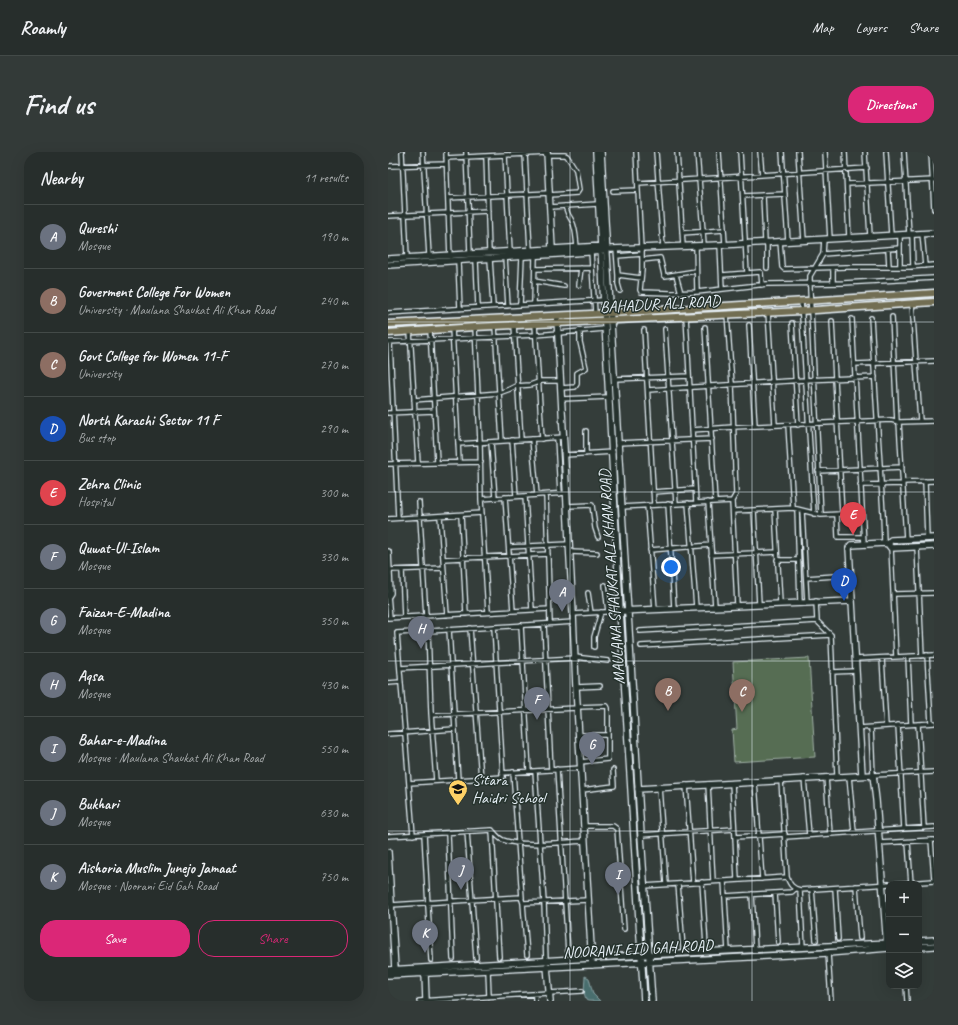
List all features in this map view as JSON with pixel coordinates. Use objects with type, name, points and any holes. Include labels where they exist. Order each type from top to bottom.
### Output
[{"type":"main road","name":"BAHADUR ALI ROAD","points":[[388,324],[603,313],[934,293]]},
{"type":"main road","name":"BAHADUR ALI ROAD","points":[[388,332],[801,311],[934,302]]},
{"type":"street","points":[[402,152],[407,257]]},
{"type":"street","points":[[423,152],[429,256]]},
{"type":"street","points":[[446,152],[450,262]]},
{"type":"street","points":[[466,152],[470,253]]},
{"type":"street","name":"MAULANA SHAUKAT ALI KHAN ROAD","points":[[596,152],[598,204],[607,249],[603,313],[609,397],[621,507],[652,1001]]},
{"type":"street","name":"MAULANA SHAUKAT ALI KHAN ROAD","points":[[601,152],[611,312],[617,443],[615,452],[620,611],[644,1001]]},
{"type":"street","points":[[636,152],[642,250],[641,292],[681,293],[783,283],[810,284],[934,278]]},
{"type":"street","points":[[656,152],[663,247]]},
{"type":"street","points":[[677,152],[683,246]]},
{"type":"street","points":[[697,152],[704,245]]},
{"type":"street","points":[[719,152],[724,230],[722,289]]},
{"type":"street","points":[[740,152],[747,273]]},
{"type":"street","points":[[760,152],[762,175]]},
{"type":"street","points":[[782,152],[788,241]]},
{"type":"street","points":[[798,152],[804,240]]},
{"type":"street","points":[[821,515],[810,310],[810,276],[822,254],[827,239],[825,152]]},
{"type":"street","points":[[845,152],[849,238]]},
{"type":"street","points":[[865,152],[870,236]]},
{"type":"street","points":[[886,152],[891,235]]},
{"type":"street","points":[[904,152],[913,267]]},
{"type":"street","points":[[931,152],[934,210]]},
{"type":"street","points":[[547,153],[552,249]]},
{"type":"street","points":[[446,158],[563,153],[568,156],[576,170],[578,192],[448,198]]},
{"type":"street","points":[[525,154],[527,194],[535,269],[534,304]]},
{"type":"street","points":[[504,155],[510,251]]},
{"type":"street","points":[[486,156],[489,252]]},
{"type":"street","points":[[388,166],[446,164]]},
{"type":"street","points":[[638,183],[866,168]]},
{"type":"street","points":[[847,184],[906,180],[933,180]]},
{"type":"street","points":[[613,191],[638,190]]},
{"type":"street","points":[[743,196],[785,194]]},
{"type":"street","points":[[763,195],[767,268]]},
{"type":"street","points":[[550,207],[598,204]]},
{"type":"street","points":[[564,206],[568,218],[571,219],[574,226],[576,247]]},
{"type":"street","points":[[388,216],[488,211]]},
{"type":"street","points":[[682,233],[724,230]]},
{"type":"street","points":[[922,233],[925,266]]},
{"type":"street","points":[[388,259],[510,251],[590,252],[607,249],[617,256],[663,247],[934,233]]},
{"type":"street","points":[[900,234],[900,267]]},
{"type":"street","points":[[780,241],[782,268],[913,267],[934,265]]},
{"type":"street","points":[[696,246],[697,292]]},
{"type":"street","points":[[388,265],[522,256],[533,252],[576,247],[642,250]]},
{"type":"street","points":[[822,254],[900,248]]},
{"type":"street","points":[[888,249],[889,266]]},
{"type":"street","points":[[590,252],[595,313]]},
{"type":"street","points":[[520,305],[522,256]]},
{"type":"street","points":[[617,256],[618,284],[620,291]]},
{"type":"street","points":[[505,257],[508,306]]},
{"type":"street","points":[[642,260],[660,258],[664,276],[696,271]]},
{"type":"street","points":[[490,259],[493,306]]},
{"type":"street","points":[[476,260],[478,307]]},
{"type":"street","points":[[458,261],[460,308]]},
{"type":"street","points":[[579,284],[581,268]]},
{"type":"street","points":[[535,269],[592,268]]},
{"type":"street","points":[[833,268],[833,283]]},
{"type":"street","points":[[722,275],[761,273],[762,285]]},
{"type":"street","points":[[618,275],[641,278]]},
{"type":"street","points":[[676,275],[681,293]]},
{"type":"street","points":[[534,281],[564,286]]},
{"type":"street","points":[[388,313],[603,300]]},
{"type":"street","points":[[801,301],[814,514]]},
{"type":"street","points":[[912,303],[920,422]]},
{"type":"street","points":[[768,312],[775,425]]},
{"type":"street","points":[[727,314],[732,384],[736,494],[732,501],[736,605]]},
{"type":"street","points":[[557,315],[564,437],[563,494]]},
{"type":"street","points":[[686,316],[696,503]]},
{"type":"street","points":[[892,317],[906,539]]},
{"type":"street","points":[[871,318],[882,484],[894,594],[896,657]]},
{"type":"street","points":[[852,319],[864,544]]},
{"type":"street","points":[[832,321],[842,514]]},
{"type":"street","points":[[792,323],[798,424]]},
{"type":"street","points":[[535,324],[542,439]]},
{"type":"street","points":[[514,325],[521,440]]},
{"type":"street","points":[[749,325],[755,426]]},
{"type":"street","points":[[495,326],[502,441]]},
{"type":"street","points":[[475,327],[481,462],[481,499],[488,612]]},
{"type":"street","points":[[705,327],[715,502]]},
{"type":"street","points":[[452,328],[459,461]]},
{"type":"street","points":[[398,518],[394,413],[389,342],[536,335],[604,329]]},
{"type":"street","points":[[665,329],[676,504]]},
{"type":"street","points":[[430,330],[437,462]]},
{"type":"street","points":[[561,388],[575,387],[577,384],[577,374],[586,368],[580,342],[580,330]]},
{"type":"street","points":[[644,330],[654,505]]},
{"type":"street","points":[[410,331],[418,463]]},
{"type":"street","points":[[855,364],[934,361]]},
{"type":"street","points":[[614,379],[689,376]]},
{"type":"street","points":[[648,390],[795,380],[875,377]]},
{"type":"street","points":[[414,400],[499,393],[518,385],[560,381]]},
{"type":"street","points":[[561,399],[609,397]]},
{"type":"street","points":[[388,413],[434,411]]},
{"type":"street","points":[[692,430],[891,420],[898,422],[934,421]]},
{"type":"street","points":[[788,425],[795,509],[800,602]]},
{"type":"street","points":[[586,431],[586,454]]},
{"type":"street","points":[[458,444],[564,437]]},
{"type":"street","points":[[557,438],[563,494],[567,506],[592,962]]},
{"type":"street","points":[[532,439],[537,495]]},
{"type":"street","points":[[512,440],[516,496]]},
{"type":"street","points":[[617,443],[712,440]]},
{"type":"street","points":[[491,442],[495,498]]},
{"type":"street","points":[[564,455],[615,452]]},
{"type":"street","points":[[388,464],[459,461],[481,462]]},
{"type":"street","points":[[818,471],[902,467]]},
{"type":"street","points":[[925,481],[927,538]]},
{"type":"street","points":[[860,485],[934,481]]},
{"type":"street","points":[[654,492],[695,489]]},
{"type":"street","points":[[481,499],[563,494]]},
{"type":"street","points":[[546,495],[550,623]]},
{"type":"street","points":[[525,496],[532,610]]},
{"type":"street","points":[[505,497],[513,611]]},
{"type":"street","points":[[621,507],[732,501]]},
{"type":"street","points":[[419,502],[426,616]]},
{"type":"street","points":[[708,502],[715,606]]},
{"type":"street","points":[[688,503],[696,607]]},
{"type":"street","points":[[668,504],[674,608]]},
{"type":"street","points":[[567,506],[592,505],[595,528],[598,537]]},
{"type":"street","points":[[647,505],[655,609]]},
{"type":"street","points":[[775,509],[780,603]]},
{"type":"street","points":[[733,511],[795,509],[821,515],[862,513]]},
{"type":"street","points":[[754,510],[759,604]]},
{"type":"street","points":[[802,511],[807,602]]},
{"type":"street","points":[[388,519],[482,513]]},
{"type":"street","points":[[461,515],[466,614]]},
{"type":"street","points":[[836,515],[838,537],[863,537]]},
{"type":"street","points":[[440,516],[447,615]]},
{"type":"street","points":[[889,544],[906,539],[934,538]]},
{"type":"street","points":[[509,547],[569,544]]},
{"type":"street","points":[[862,775],[849,546],[864,544],[889,544],[917,547],[934,546]]},
{"type":"street","points":[[650,550],[711,545]]},
{"type":"street","points":[[917,547],[922,656]]},
{"type":"street","points":[[388,552],[390,593],[388,596],[389,618],[549,609]]},
{"type":"street","points":[[570,552],[597,553]]},
{"type":"street","points":[[711,555],[777,552]]},
{"type":"street","points":[[443,559],[548,554]]},
{"type":"street","points":[[777,560],[798,560]]},
{"type":"street","points":[[389,570],[443,568]]},
{"type":"street","points":[[402,570],[404,617]]},
{"type":"street","points":[[806,578],[850,575]]},
{"type":"street","points":[[605,585],[608,612]]},
{"type":"street","points":[[588,593],[591,613]]},
{"type":"street","points":[[894,594],[934,593]]},
{"type":"street","points":[[573,614],[816,601],[852,601]]},
{"type":"street","points":[[816,601],[817,621],[831,635],[836,776]]},
{"type":"street","points":[[594,647],[594,637],[601,612]]},
{"type":"street","points":[[640,631],[817,621]]},
{"type":"street","points":[[413,835],[397,633],[574,622]]},
{"type":"street","points":[[544,624],[551,770]]},
{"type":"street","points":[[521,625],[529,771]]},
{"type":"street","points":[[409,783],[503,777],[494,627]]},
{"type":"street","points":[[470,628],[481,778]]},
{"type":"street","points":[[449,629],[458,780]]},
{"type":"street","points":[[428,630],[432,731],[436,782]]},
{"type":"street","points":[[641,646],[831,635]]},
{"type":"street","points":[[855,659],[934,655]]},
{"type":"street","points":[[859,728],[933,723],[928,656]]},
{"type":"street","points":[[908,657],[911,724]]},
{"type":"street","points":[[400,668],[575,658],[608,661]]},
{"type":"street","points":[[882,658],[886,726]]},
{"type":"street","points":[[832,672],[856,671]]},
{"type":"street","points":[[388,683],[401,682]]},
{"type":"street","points":[[576,687],[600,686]]},
{"type":"street","points":[[432,715],[608,706],[607,760],[551,770],[502,773]]},
{"type":"street","points":[[918,724],[924,828]]},
{"type":"street","points":[[898,725],[904,829]]},
{"type":"street","points":[[871,728],[873,775],[886,926]]},
{"type":"street","points":[[388,734],[454,729]]},
{"type":"street","points":[[579,735],[608,734]]},
{"type":"street","points":[[557,769],[568,953]]},
{"type":"street","points":[[582,790],[614,786],[613,770]]},
{"type":"street","points":[[535,771],[544,902],[546,962],[548,968],[550,1001]]},
{"type":"street","points":[[513,772],[527,955]]},
{"type":"street","points":[[638,789],[836,776],[934,772]]},
{"type":"street","points":[[849,776],[854,832]]},
{"type":"street","points":[[826,777],[830,834]]},
{"type":"street","points":[[804,778],[809,835]]},
{"type":"street","points":[[781,780],[787,877],[790,885],[794,889],[800,890],[886,884]]},
{"type":"street","points":[[755,782],[762,878]]},
{"type":"street","points":[[732,783],[734,837],[738,880]]},
{"type":"street","points":[[708,784],[713,882]]},
{"type":"street","points":[[686,785],[693,883]]},
{"type":"street","points":[[659,787],[666,884]]},
{"type":"street","points":[[584,826],[607,825],[616,827],[624,910],[624,929]]},
{"type":"street","points":[[734,837],[830,834],[934,827]]},
{"type":"street","points":[[641,835],[734,829]]},
{"type":"street","points":[[388,836],[492,830],[502,840],[518,842],[585,841]]},
{"type":"street","points":[[492,830],[499,957]]},
{"type":"street","points":[[467,831],[476,958]]},
{"type":"street","points":[[448,833],[453,959]]},
{"type":"street","points":[[424,834],[431,960]]},
{"type":"street","points":[[879,843],[933,840],[934,880],[922,882]]},
{"type":"street","points":[[908,842],[911,881]]},
{"type":"street","points":[[388,852],[395,969]]},
{"type":"street","points":[[644,886],[787,877]]},
{"type":"street","points":[[724,881],[728,951]]},
{"type":"street","points":[[702,882],[706,946]]},
{"type":"street","points":[[678,884],[683,948]]},
{"type":"street","points":[[856,886],[860,938]]},
{"type":"street","points":[[835,888],[838,939]]},
{"type":"street","points":[[725,896],[792,892],[794,889]]},
{"type":"street","points":[[812,889],[816,940]]},
{"type":"street","points":[[800,890],[803,948]]},
{"type":"street","points":[[775,893],[778,942]]},
{"type":"street","points":[[752,894],[755,950]]},
{"type":"street","points":[[390,904],[522,898]]},
{"type":"street","points":[[523,903],[588,900]]},
{"type":"street","points":[[922,941],[934,940]]},
{"type":"street","name":"NOORANI EID GAH ROAD","points":[[650,958],[728,951],[886,946]]},
{"type":"street","name":"NOORANI EID GAH ROAD","points":[[388,976],[548,968],[592,962],[642,958],[828,953],[886,946]]},
{"type":"street","points":[[922,947],[934,946]]},
{"type":"street","points":[[828,953],[831,1001]]},
{"type":"street","name":"NOORANI EID GAH ROAD","points":[[388,970],[546,962],[592,962]]},
{"type":"street","points":[[488,970],[490,998]]},
{"type":"street","points":[[425,973],[426,1001]]},
{"type":"street","points":[[906,989],[907,1001]]},
{"type":"street","points":[[419,1001],[473,1000],[505,996],[582,991]]},
{"type":"street","points":[[534,994],[535,1001]]},
{"type":"street","points":[[520,995],[520,1001]]},
{"type":"street","points":[[505,996],[505,1001]]},
{"type":"green space","points":[[809,658],[815,757],[734,762],[732,730],[737,729],[733,662]]},
{"type":"water","points":[[585,976],[589,978],[593,994],[600,1001],[586,1000],[584,992]]},
{"type":"place","name":"Zehra Clinic","points":[[853,535]]},
{"type":"place","name":"North Karachi Sector 11 F","points":[[844,601]]},
{"type":"place","name":"Qureshi","points":[[562,612]]},
{"type":"place","name":"Aqsa","points":[[421,649]]},
{"type":"place","name":"Goverment College For Women","points":[[668,711]]},
{"type":"place","name":"Govt College for Women 11-F","points":[[742,712]]},
{"type":"place","name":"Quwat-Ul-Islam","points":[[537,720]]},
{"type":"place","name":"Faizan-E-Madina","points":[[592,765]]},
{"type":"place","name":"Sitara Haidri School","points":[[458,806]]},
{"type":"place","name":"Bukhari","points":[[461,890]]},
{"type":"place","name":"Bahar-e-Madina","points":[[618,895]]},
{"type":"place","name":"Aishoria Muslim Junejo Jamaat","points":[[425,953]]}]
